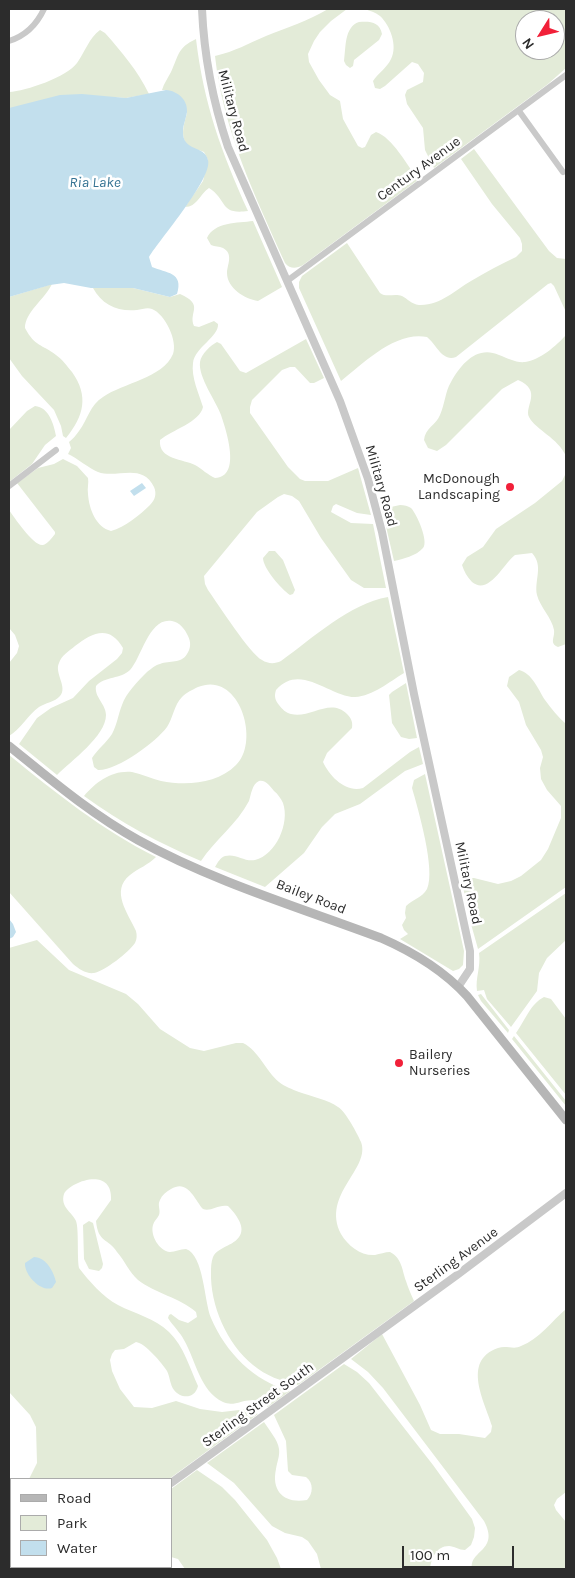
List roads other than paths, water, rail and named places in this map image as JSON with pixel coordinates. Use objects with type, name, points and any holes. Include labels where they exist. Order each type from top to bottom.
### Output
[{"type":"main road","name":"Bailey Road","points":[[9,746],[88,808],[138,840],[211,874],[395,944],[426,962],[467,996],[566,1120]]},
{"type":"street","points":[[9,41],[30,29],[39,19],[44,9]]},
{"type":"street","name":"Military Road","points":[[202,9],[209,72],[222,130],[241,179],[349,422],[377,511],[414,694],[471,954],[470,971],[458,987]]},
{"type":"street","name":"Century Avenue","points":[[286,281],[566,75]]},
{"type":"street","points":[[518,111],[564,172]]},
{"type":"street","points":[[9,486],[56,450]]},
{"type":"street","name":"Sterling Avenue","points":[[360,1346],[566,1193]]},
{"type":"street","name":"Sterling Street South","points":[[172,1482],[360,1346]]},
{"type":"water","name":"Ria Lake","points":[[166,90],[178,94],[184,100],[187,112],[183,129],[184,138],[190,145],[203,152],[208,160],[207,169],[194,194],[149,257],[152,267],[168,272],[176,277],[179,287],[177,294],[170,297],[133,288],[91,288],[64,283],[50,285],[9,297],[9,108],[60,95],[82,94],[126,98]]},
{"type":"water","points":[[142,483],[146,488],[134,496],[130,491]]},
{"type":"water","points":[[9,919],[16,932],[9,939]]},
{"type":"water","points":[[34,1257],[46,1262],[51,1270],[56,1282],[52,1288],[47,1289],[38,1285],[27,1272],[25,1263]]},
{"type":"place","name":"McDonough Landscaping","points":[[510,487]]},
{"type":"place","name":"Bailery Nurseries","points":[[399,1063]]}]
